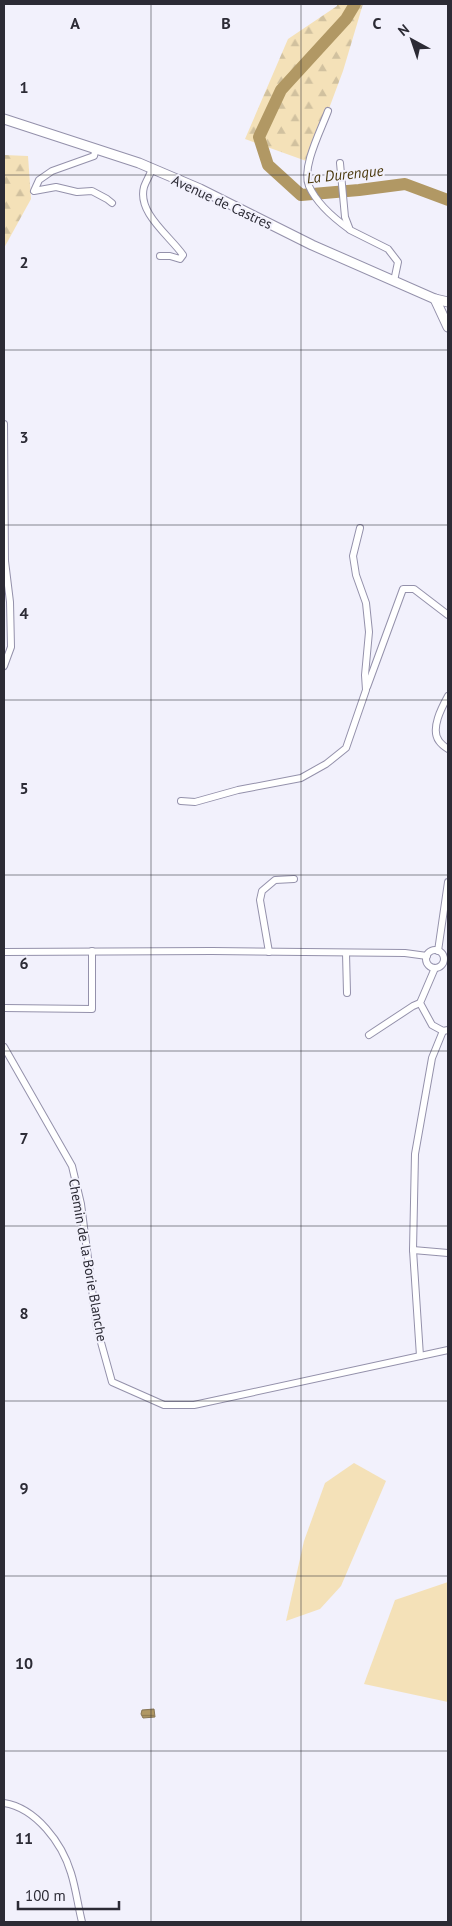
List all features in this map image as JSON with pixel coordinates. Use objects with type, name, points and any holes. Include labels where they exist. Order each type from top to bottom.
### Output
[{"type":"main road","name":"Avenue de Castres","points":[[4,119],[96,148],[152,169],[200,189],[312,245],[436,299],[448,302]]},
{"type":"main road","points":[[436,299],[448,327]]},
{"type":"street","points":[[328,111],[308,169],[309,186],[334,219],[350,230],[388,249],[398,262],[394,281]]},
{"type":"street","points":[[96,148],[94,156],[52,171],[39,180],[34,191],[56,188],[77,192],[92,192],[107,198],[112,204]]},
{"type":"street","points":[[340,164],[345,216],[350,230]]},
{"type":"street","points":[[152,169],[144,188],[144,202],[154,220],[183,255],[180,259],[160,256]]},
{"type":"street","points":[[4,424],[6,561],[10,602],[11,647],[4,666]]},
{"type":"street","points":[[360,528],[353,556],[356,575],[366,603],[369,632],[365,675],[366,690]]},
{"type":"street","points":[[181,801],[195,802],[238,790],[301,778],[326,764],[346,748],[403,590],[414,589],[448,615]]},
{"type":"street","points":[[448,696],[440,709],[435,732],[439,742],[448,749]]},
{"type":"street","points":[[269,952],[260,900],[262,891],[275,880],[294,879]]},
{"type":"street","points":[[438,951],[448,882]]},
{"type":"street","points":[[4,1008],[92,1008],[92,951]]},
{"type":"street","points":[[4,952],[406,953],[427,956],[433,951],[438,951],[443,954],[446,960],[442,965],[435,968]]},
{"type":"street","points":[[346,953],[347,993]]},
{"type":"street","points":[[427,956],[428,964],[435,968]]},
{"type":"street","points":[[368,1036],[420,1003],[435,973],[435,968]]},
{"type":"street","points":[[420,1003],[432,1025],[446,1031],[432,1058],[415,1154],[413,1250],[420,1356]]},
{"type":"street","name":"Chemin de la Borie Blanche","points":[[4,1047],[72,1166],[81,1204],[97,1328],[112,1382],[164,1405],[194,1405],[448,1350]]},
{"type":"street","points":[[413,1250],[448,1253]]},
{"type":"street","points":[[4,1803],[18,1807],[32,1815],[60,1849],[71,1873],[82,1922]]},
{"type":"green space","points":[[337,4],[363,4],[343,71],[309,162],[245,139],[288,39],[337,6]]},
{"type":"green space","points":[[4,155],[28,156],[31,199],[4,248]]},
{"type":"green space","points":[[354,1463],[386,1481],[341,1586],[320,1609],[286,1621],[304,1541],[325,1483]]},
{"type":"green space","points":[[448,1582],[448,1702],[364,1684],[395,1600]]},
{"type":"shaded area","points":[[154,1709],[155,1717],[143,1718],[142,1710]]},
{"type":"waterway","name":"La Durenque","points":[[355,4],[346,19],[281,90],[259,137],[268,165],[301,195],[405,184],[448,200]]}]
